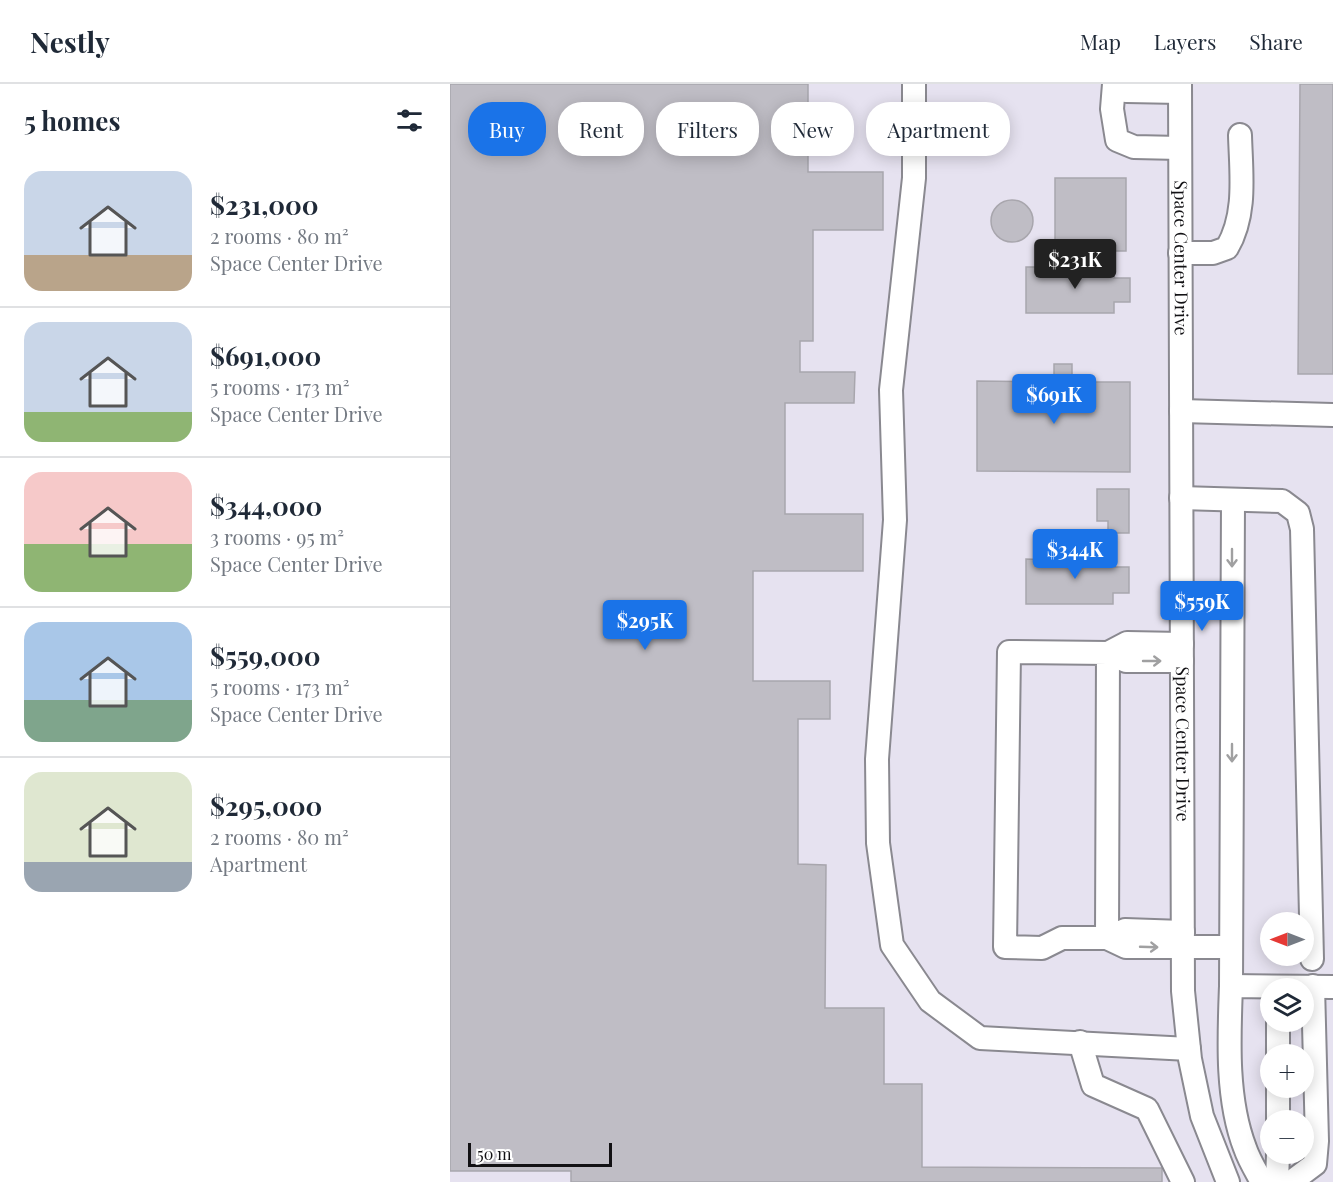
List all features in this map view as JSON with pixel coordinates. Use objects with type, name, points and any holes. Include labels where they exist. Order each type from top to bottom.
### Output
[{"type":"street","points":[[914,84],[914,178],[891,390],[895,520],[877,759],[878,843],[892,945],[930,1001],[980,1038],[1189,1049]]},
{"type":"street","points":[[1115,84],[1120,90],[1127,91],[1180,88]]},
{"type":"street","points":[[1115,84],[1112,109],[1117,140],[1134,147],[1180,148]]},
{"type":"street","name":"Space Center Drive","points":[[1180,88],[1183,991],[1189,1049],[1202,1116],[1228,1182]]},
{"type":"street","points":[[1180,253],[1213,253],[1227,248],[1235,236],[1242,203],[1240,135]]},
{"type":"street","points":[[1181,411],[1333,415]]},
{"type":"street","points":[[1181,498],[1282,501],[1298,513],[1302,529],[1311,912]]},
{"type":"street","points":[[1233,500],[1229,1036],[1235,1107],[1245,1148],[1262,1182]]},
{"type":"street","points":[[1182,652],[1126,661],[1108,653],[1009,652],[1005,947],[1042,948],[1062,938],[1107,938],[1126,947],[1183,940],[1231,947]]},
{"type":"street","points":[[1107,938],[1108,653]]},
{"type":"street","points":[[1231,986],[1260,987]]},
{"type":"street","points":[[1291,1182],[1315,1164],[1323,986]]},
{"type":"street","points":[[1080,1042],[1093,1085],[1147,1109],[1183,1182]]},
{"type":"street","points":[[1277,1182],[1278,1164]]},
{"type":"shaded area","points":[[450,84],[1333,84],[1333,1182],[450,1182]]},
{"type":"building","points":[[450,84],[808,84],[808,102],[771,102],[771,156],[808,156],[808,172],[883,172],[883,230],[813,230],[813,341],[800,341],[800,372],[855,372],[854,403],[785,403],[785,514],[863,514],[863,571],[753,571],[753,681],[830,681],[830,719],[798,719],[798,864],[826,865],[825,1008],[884,1008],[884,1084],[922,1084],[922,1167],[1162,1168],[1162,1182],[571,1182],[571,1171],[450,1171]]},
{"type":"building","points":[[1300,84],[1333,84],[1333,374],[1298,374]]},
{"type":"building","points":[[1055,178],[1126,178],[1126,251],[1055,251]]},
{"type":"building","points":[[1012,200],[1027,206],[1033,221],[1027,236],[1012,242],[997,236],[991,221],[997,206]]},
{"type":"building","points":[[1026,267],[1114,267],[1114,278],[1130,278],[1130,302],[1114,302],[1114,313],[1026,313]]},
{"type":"building","points":[[1054,364],[1072,364],[1072,382],[1130,382],[1130,472],[977,471],[977,381],[1054,382]]},
{"type":"building","points":[[1097,489],[1129,489],[1129,533],[1108,533],[1108,521],[1097,521]]},
{"type":"building","points":[[1052,556],[1115,556],[1115,567],[1129,567],[1129,593],[1113,593],[1113,604],[1026,604],[1026,559],[1052,560]]}]
